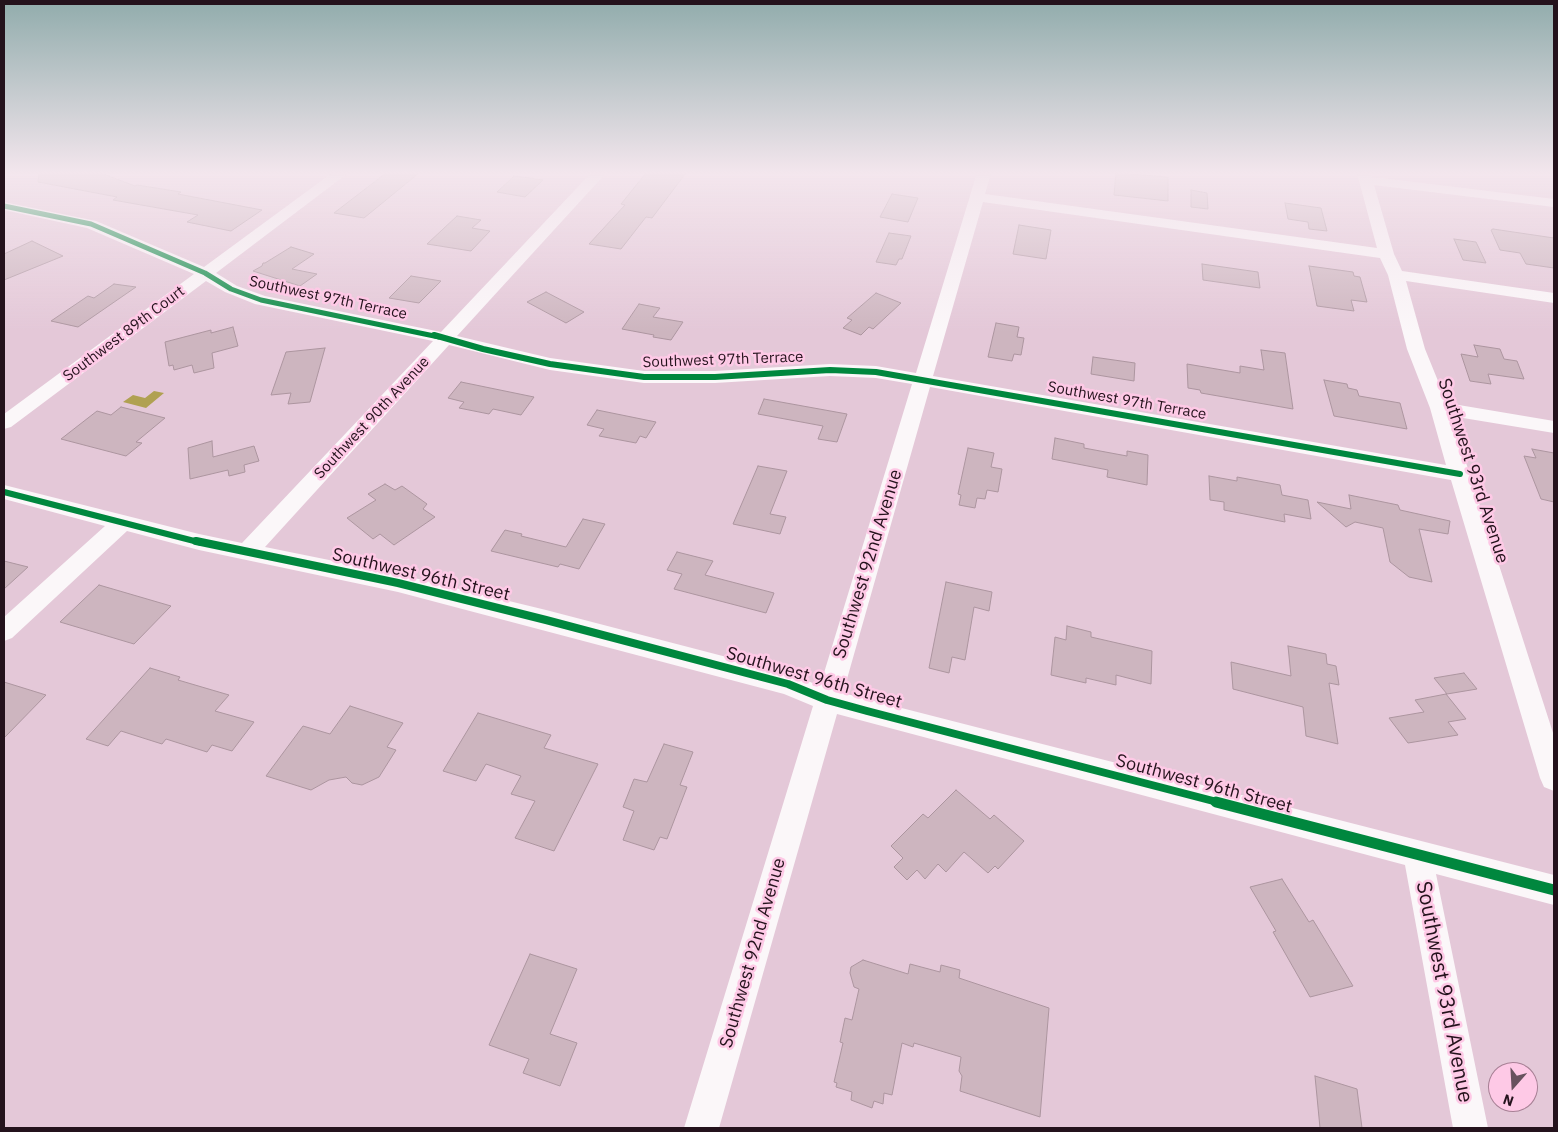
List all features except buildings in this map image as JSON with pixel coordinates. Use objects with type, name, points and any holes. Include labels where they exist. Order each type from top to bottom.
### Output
[{"type":"street","name":"Southwest 97th Terrace","points":[[95,226],[205,273],[238,292],[261,300],[446,338],[483,349],[533,360],[623,375],[715,377],[830,370],[876,372],[923,378],[1460,474]]},
{"type":"street","name":"Southwest 89th Court","points":[[4,423],[269,226]]},
{"type":"street","name":"Southwest 90th Avenue","points":[[247,552],[550,226]]},
{"type":"street","name":"Southwest 92nd Avenue","points":[[702,1128],[969,226]]},
{"type":"street","points":[[1180,226],[1386,254]]},
{"type":"street","name":"Southwest 93rd Avenue","points":[[1378,226],[1386,254],[1396,275],[1416,348],[1439,408],[1460,474],[1554,778]]},
{"type":"street","points":[[1396,275],[1554,298]]},
{"type":"street","points":[[1439,408],[1554,427]]},
{"type":"street","name":"Southwest 96th Street","points":[[4,492],[247,552],[398,583],[546,620],[788,684],[827,700],[1554,890]]},
{"type":"street","points":[[4,631],[124,522]]},
{"type":"street","name":"Southwest 93rd Avenue","points":[[1418,855],[1471,1128]]},
{"type":"shaded area","points":[[154,391],[164,393],[146,408],[123,402],[133,395],[145,398]]},
{"type":"cycle path","points":[[95,226],[205,273],[231,289],[261,300],[422,332],[483,349],[550,364],[644,377],[715,377],[830,370],[876,372],[1460,474]]},
{"type":"cycle path","points":[[4,492],[199,542],[398,583],[546,620],[788,684],[827,700],[867,711],[1554,890]]}]
